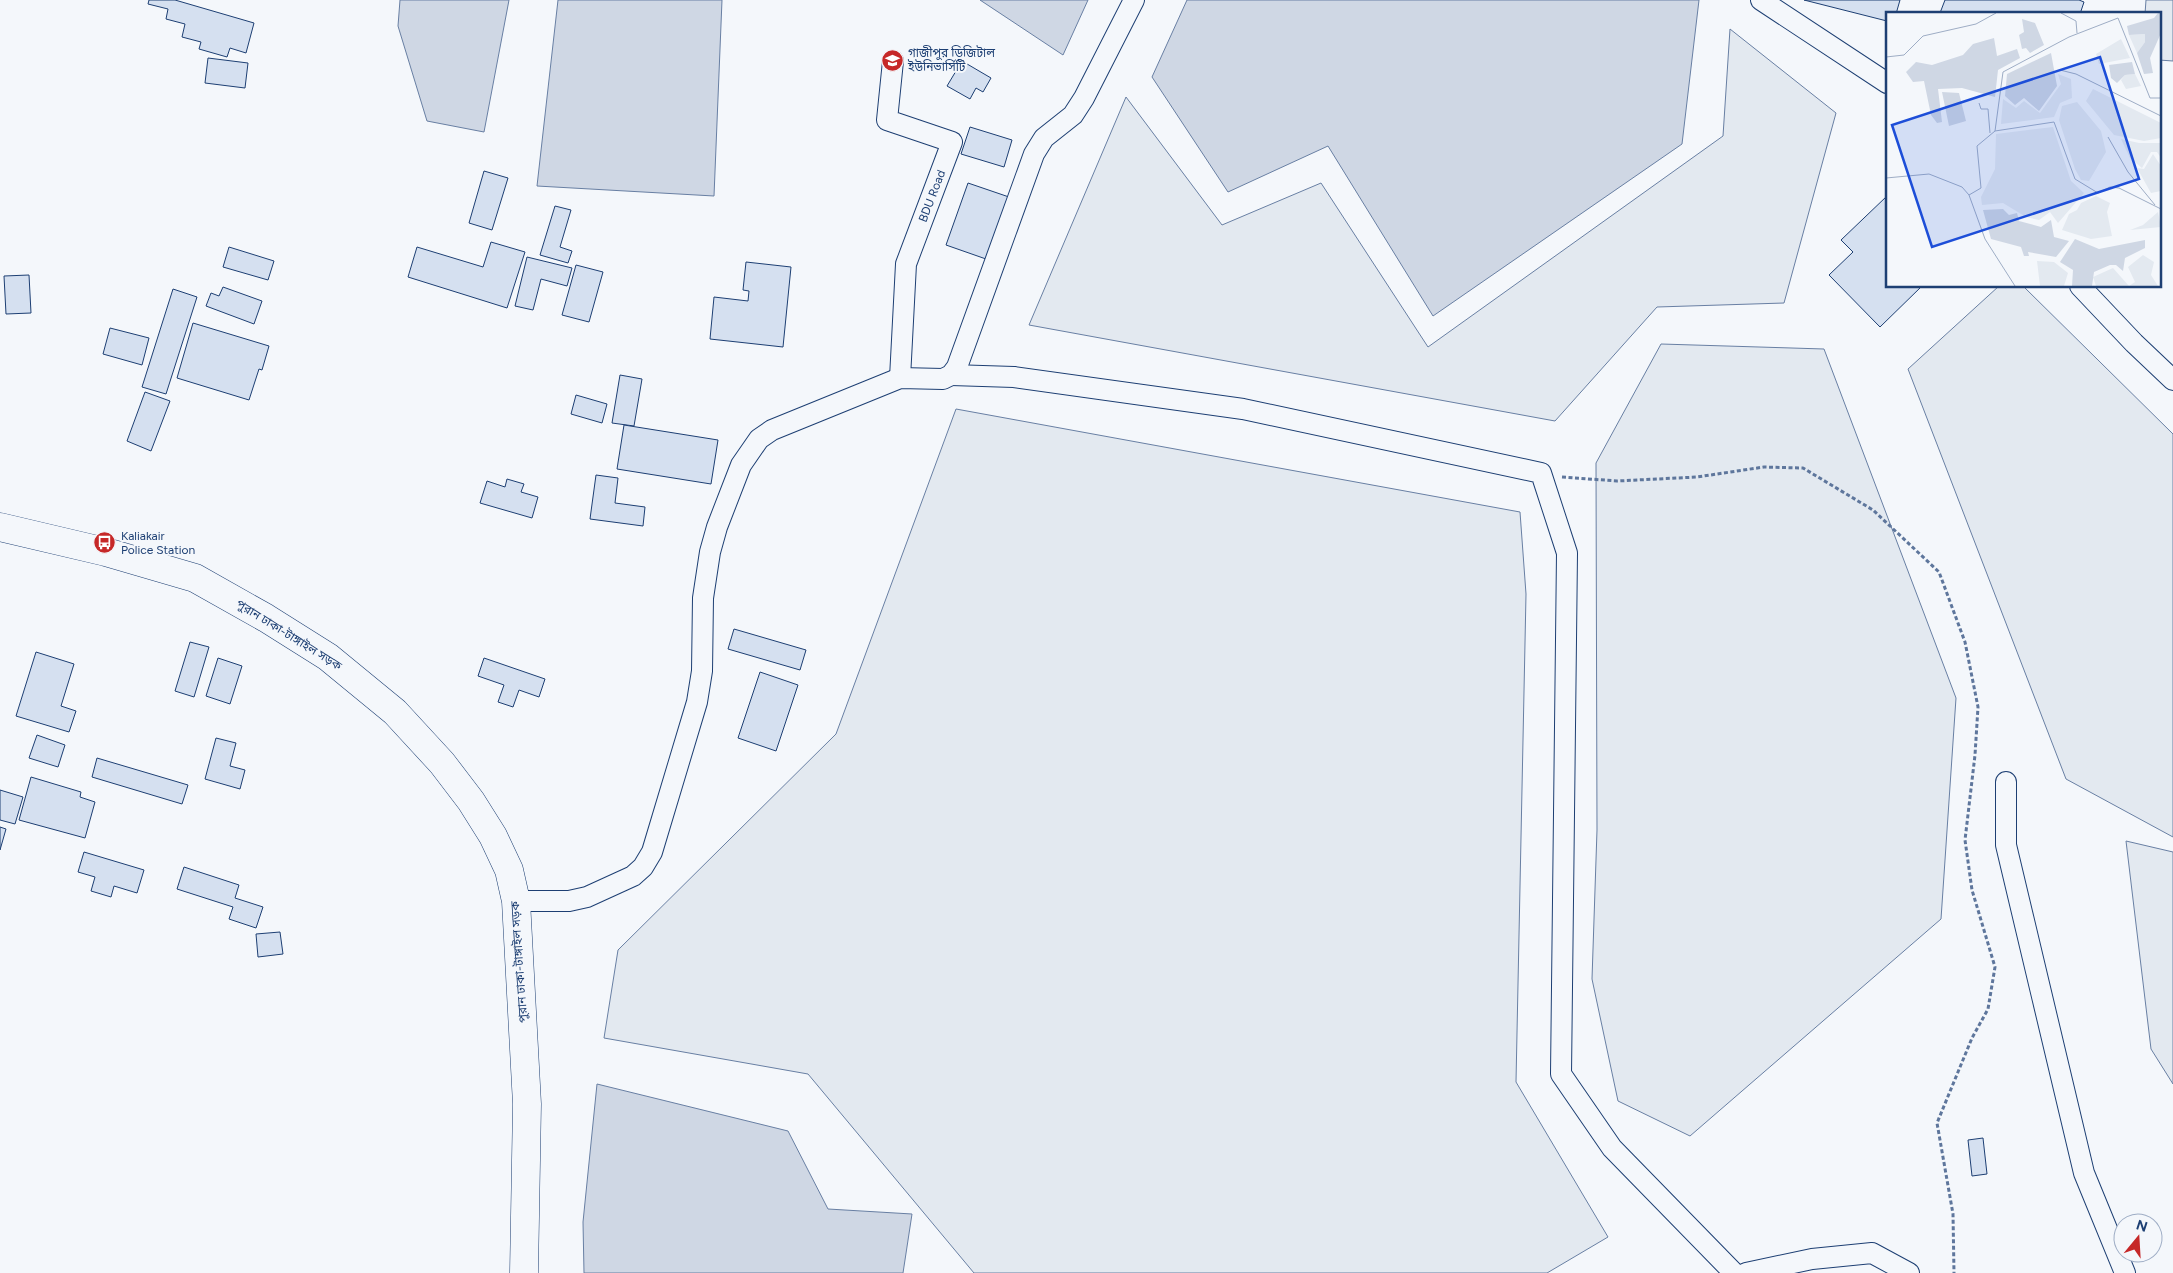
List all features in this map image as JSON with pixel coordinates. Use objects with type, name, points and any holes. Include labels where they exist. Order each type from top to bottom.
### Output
[{"type":"highway","name":"পুরান ঢাকা-টাঙ্গাইল সড়ক","points":[[0,527],[106,552],[195,578],[266,618],[328,657],[395,712],[442,763],[471,800],[493,836],[509,870],[516,901],[527,1104],[524,1273]]},
{"type":"street","points":[[516,901],[569,901],[587,897],[634,876],[643,867],[652,852],[698,702],[702,671],[703,598],[710,552],[726,499],[741,465],[758,439],[772,430],[900,378],[943,379],[951,375],[957,367],[1034,154],[1044,138],[1077,110],[1134,0]]},
{"type":"street","points":[[1761,0],[1886,82]]},
{"type":"street","name":"BDU Road","points":[[893,61],[886,120],[952,142],[906,264],[900,378]]},
{"type":"street","points":[[2082,288],[2134,343],[2173,380]]},
{"type":"street","points":[[951,375],[1014,378],[1243,409],[1541,473],[1567,554],[1561,1074],[1612,1148],[1734,1273]]},
{"type":"street","points":[[2006,782],[2006,845],[2084,1173],[2125,1273]]},
{"type":"street","points":[[1746,1273],[1812,1258],[1872,1253],[1909,1273]]},
{"type":"path","points":[[1541,473],[1564,478],[1617,480],[1698,477],[1764,467],[1803,468],[1873,510],[1939,572],[1965,642],[1978,707],[1976,755],[1965,840],[1972,890],[1995,967],[1988,1009],[1972,1038],[1937,1123],[1953,1214],[1954,1273]]},
{"type":"shaded area","points":[[400,0],[509,0],[484,132],[427,121],[398,26]]},
{"type":"shaded area","points":[[558,0],[722,0],[714,196],[537,186]]},
{"type":"shaded area","points":[[980,0],[1088,0],[1063,55]]},
{"type":"shaded area","points":[[1187,0],[1699,0],[1682,144],[1433,316],[1328,146],[1228,192],[1152,77]]},
{"type":"shaded area","points":[[2146,0],[2173,0],[2173,61],[2160,60],[2160,12],[2145,12]]},
{"type":"shaded area","points":[[1730,29],[1836,113],[1784,303],[1657,307],[1555,421],[1029,325],[1126,97],[1222,225],[1321,183],[1428,347],[1723,136]]},
{"type":"shaded area","points":[[1997,288],[2025,288],[2173,434],[2173,837],[2066,779],[1908,369]]},
{"type":"shaded area","points":[[1661,344],[1824,349],[1956,698],[1941,919],[1690,1136],[1618,1101],[1592,979],[1597,830],[1596,463]]},
{"type":"shaded area","points":[[956,409],[1520,512],[1526,594],[1516,1082],[1608,1237],[1547,1273],[974,1273],[808,1074],[604,1038],[618,950],[836,734]]},
{"type":"shaded area","points":[[2126,841],[2173,852],[2173,1084],[2151,1049]]},
{"type":"shaded area","points":[[597,1084],[788,1131],[828,1209],[912,1214],[903,1273],[584,1273],[583,1222]]},
{"type":"building","points":[[149,0],[175,0],[254,23],[246,53],[230,48],[227,57],[199,49],[201,42],[182,37],[185,24],[166,19],[168,9],[148,4]]},
{"type":"building","points":[[1804,0],[1900,0],[1897,12],[1886,12],[1886,21]]},
{"type":"building","points":[[1945,0],[2079,0],[2084,2],[2081,12],[1940,12]]},
{"type":"building","points":[[208,58],[248,63],[245,88],[205,83]]},
{"type":"building","points":[[962,61],[991,78],[983,92],[976,88],[970,99],[947,86]]},
{"type":"building","points":[[970,127],[1012,140],[1004,167],[961,154]]},
{"type":"building","points":[[484,171],[508,178],[492,230],[469,223]]},
{"type":"building","points":[[968,183],[1009,197],[986,259],[946,245]]},
{"type":"building","points":[[1886,197],[1886,288],[1920,288],[1880,327],[1829,275],[1853,252],[1841,240]]},
{"type":"building","points":[[555,206],[571,210],[560,247],[572,251],[568,263],[540,255]]},
{"type":"building","points":[[491,242],[525,252],[507,308],[408,277],[417,247],[483,267]]},
{"type":"building","points":[[229,247],[274,261],[268,280],[223,267]]},
{"type":"building","points":[[527,257],[572,268],[567,286],[541,279],[533,310],[515,306]]},
{"type":"building","points":[[746,262],[791,267],[783,347],[710,339],[714,297],[748,301],[749,291],[743,290]]},
{"type":"building","points":[[576,265],[603,272],[589,322],[562,315]]},
{"type":"building","points":[[29,275],[31,313],[6,314],[4,276]]},
{"type":"building","points":[[223,287],[262,301],[254,324],[206,306],[211,293],[219,296]]},
{"type":"building","points":[[173,289],[197,297],[166,394],[142,387]]},
{"type":"building","points":[[193,323],[269,346],[262,370],[259,369],[249,400],[177,378]]},
{"type":"building","points":[[110,328],[149,338],[142,365],[103,354]]},
{"type":"building","points":[[620,375],[642,379],[634,426],[612,423]]},
{"type":"building","points":[[145,392],[170,401],[151,451],[127,441]]},
{"type":"building","points":[[576,395],[607,404],[602,423],[571,414]]},
{"type":"building","points":[[624,425],[718,440],[711,484],[617,469]]},
{"type":"building","points":[[596,475],[618,478],[615,503],[645,507],[643,526],[590,519]]},
{"type":"building","points":[[507,479],[524,484],[521,492],[538,497],[532,518],[480,503],[487,481],[505,487]]},
{"type":"building","points":[[734,629],[806,650],[800,670],[728,649]]},
{"type":"building","points":[[190,642],[209,647],[194,697],[175,691]]},
{"type":"building","points":[[36,652],[74,664],[61,706],[76,711],[69,732],[16,716]]},
{"type":"building","points":[[218,658],[242,666],[230,704],[206,696]]},
{"type":"building","points":[[484,658],[545,679],[539,697],[519,690],[513,707],[498,702],[504,685],[478,676]]},
{"type":"building","points":[[760,672],[798,685],[776,751],[738,738]]},
{"type":"building","points":[[37,735],[65,745],[58,767],[29,758]]},
{"type":"building","points":[[216,738],[236,743],[230,766],[245,770],[240,789],[205,779]]},
{"type":"building","points":[[97,758],[188,785],[182,804],[92,777]]},
{"type":"building","points":[[31,777],[81,792],[80,797],[95,802],[85,838],[19,820]]},
{"type":"building","points":[[0,790],[23,797],[15,824],[0,820]]},
{"type":"building","points":[[0,827],[6,829],[0,850]]},
{"type":"building","points":[[84,852],[144,870],[137,893],[114,886],[111,897],[91,891],[95,877],[78,872]]},
{"type":"building","points":[[184,867],[239,885],[235,898],[263,907],[256,928],[229,919],[233,907],[177,889]]},
{"type":"building","points":[[280,932],[283,954],[258,957],[256,934]]},
{"type":"building","points":[[1983,1138],[1987,1174],[1972,1176],[1968,1140]]},
{"type":"place","name":"গাজীপুর ডিজিটাল ইউনিভার্সিটি","points":[[892,60]]},
{"type":"place","name":"Kaliakair Police Station","points":[[105,543]]}]
